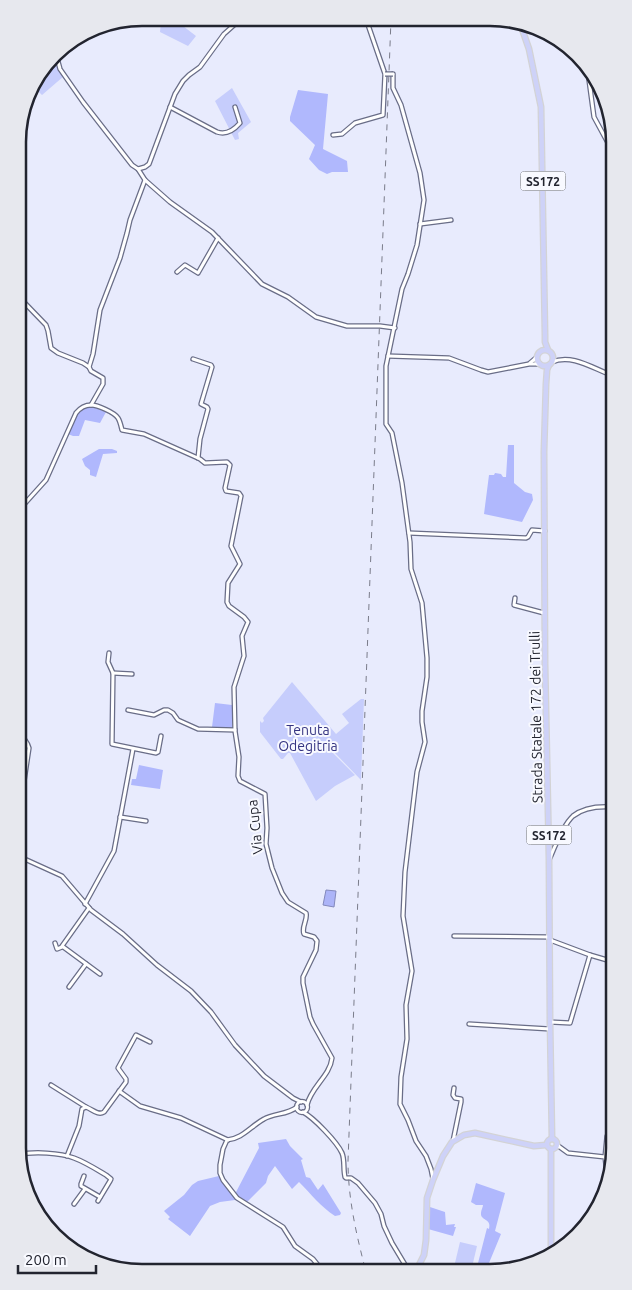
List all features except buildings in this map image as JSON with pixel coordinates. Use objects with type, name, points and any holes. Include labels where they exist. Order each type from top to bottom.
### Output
[{"type":"main road","name":"SS172","points":[[523,31],[529,49],[541,107],[545,350]]},
{"type":"main road","points":[[537,357],[539,352],[545,350],[553,355]]},
{"type":"main road","name":"Strada Statale 172 dei Trulli","points":[[552,1139],[544,451],[547,370],[553,355]]},
{"type":"main road","name":"Strada Statale 172 dei Trulli","points":[[537,357],[544,369],[546,384]]},
{"type":"main road","points":[[541,364],[550,363]]},
{"type":"main road","points":[[420,1264],[424,1255],[426,1240],[426,1204],[433,1180],[446,1150],[453,1141],[464,1135],[475,1133],[534,1146],[546,1145],[551,1149]]},
{"type":"main road","points":[[546,1145],[548,1141],[555,1140],[557,1145],[551,1149]]},
{"type":"main road","points":[[551,1149],[551,1246]]},
{"type":"street","points":[[138,169],[149,164],[175,94],[185,78],[200,67],[224,34],[233,26]]},
{"type":"street","points":[[333,135],[342,134],[355,123],[383,115],[385,74],[368,26]]},
{"type":"street","points":[[58,62],[60,68],[83,102],[145,180],[170,202],[212,232],[262,284],[288,297],[316,317],[347,326],[395,328]]},
{"type":"street","points":[[385,74],[393,74],[394,88],[401,105],[424,189],[417,246],[402,289],[386,366],[386,424],[392,433],[402,483],[409,533],[411,569],[422,603],[428,658],[422,711],[425,742],[417,772],[404,872],[403,916],[412,971],[406,1005],[407,1039],[401,1077],[400,1104],[416,1141],[429,1163],[433,1180]]},
{"type":"street","points":[[589,84],[594,117],[606,139]]},
{"type":"street","points":[[170,107],[217,132],[223,133],[229,132],[239,125],[240,120],[235,107]]},
{"type":"street","points":[[89,367],[100,310],[120,258],[130,220],[145,180]]},
{"type":"street","points":[[420,224],[451,220]]},
{"type":"street","points":[[176,272],[185,265],[198,273],[218,238]]},
{"type":"street","points":[[26,304],[46,325],[51,348],[89,367],[90,370],[104,379],[91,405]]},
{"type":"street","points":[[553,355],[564,360]]},
{"type":"street","points":[[388,356],[449,358],[487,372],[529,364],[541,364]]},
{"type":"street","points":[[529,364],[537,357]]},
{"type":"street","points":[[26,502],[46,480],[76,412],[83,407],[91,405],[102,408],[118,418],[122,430],[144,434],[198,458],[200,439],[208,409],[201,404],[212,367],[193,359]]},
{"type":"street","points":[[550,363],[556,360],[582,362],[606,372]]},
{"type":"street","name":"Via Cupa","points":[[198,458],[205,462],[227,462],[230,465],[226,491],[239,493],[241,496],[231,546],[240,564],[228,583],[227,602],[229,606],[248,622],[242,636],[244,656],[234,687],[235,730],[239,757],[238,773],[239,780],[265,794],[266,844],[272,868],[282,893],[288,902],[306,913],[304,934],[314,937],[317,941],[316,950],[303,977],[303,983],[310,1017],[331,1054],[332,1060],[327,1072],[309,1098]]},
{"type":"street","points":[[409,533],[520,538],[528,537],[532,530],[545,531]]},
{"type":"street","points":[[515,598],[514,605],[545,613]]},
{"type":"street","points":[[109,653],[108,662],[113,673],[112,743],[114,745],[157,753],[161,736]]},
{"type":"street","points":[[113,673],[132,674]]},
{"type":"street","points":[[128,710],[154,715],[168,710],[178,720],[198,729],[235,730]]},
{"type":"street","points":[[26,742],[29,748],[26,765]]},
{"type":"street","points":[[85,904],[114,850],[133,749]]},
{"type":"street","points":[[549,858],[572,817],[583,810],[606,806]]},
{"type":"street","points":[[120,817],[146,822]]},
{"type":"street","points":[[26,860],[62,876],[89,908],[191,991],[211,1012],[235,1045],[264,1076],[293,1098],[302,1102],[307,1107],[310,1116]]},
{"type":"street","points":[[54,944],[57,950],[62,947],[89,908]]},
{"type":"street","points":[[454,936],[549,939],[606,960]]},
{"type":"street","points":[[62,947],[100,974]]},
{"type":"street","points":[[550,1022],[570,1023],[590,955]]},
{"type":"street","points":[[69,987],[86,964]]},
{"type":"street","points":[[469,1024],[550,1029]]},
{"type":"street","points":[[51,1085],[97,1113],[103,1113],[126,1081],[118,1068],[136,1035],[150,1042]]},
{"type":"street","points":[[453,1141],[461,1102],[461,1099],[455,1098],[453,1095],[454,1088]]},
{"type":"street","points":[[120,1091],[139,1105],[181,1118],[229,1140]]},
{"type":"street","points":[[293,1098],[299,1109],[310,1116],[329,1135],[342,1152],[345,1177],[351,1178],[358,1183],[375,1203],[392,1243],[405,1264]]},
{"type":"street","points":[[299,1109],[302,1102],[309,1098]]},
{"type":"street","points":[[307,1107],[309,1098]]},
{"type":"street","points":[[67,1156],[79,1126],[82,1109],[86,1107]]},
{"type":"street","points":[[307,1107],[264,1118],[236,1139],[227,1140],[224,1145],[220,1173],[237,1198],[283,1227],[295,1246],[317,1264]]},
{"type":"street","points":[[557,1145],[568,1153],[605,1157]]},
{"type":"street","points":[[605,1160],[606,1146]]},
{"type":"street","points":[[26,1154],[36,1152],[74,1158],[111,1178],[99,1199],[81,1186],[84,1176]]},
{"type":"street","points":[[74,1204],[85,1188]]},
{"type":"green space","points":[[161,26],[183,26],[196,36],[188,46],[160,32]]},
{"type":"green space","points":[[57,63],[64,76],[42,95],[38,91]]},
{"type":"green space","points":[[232,88],[251,122],[238,133],[239,139],[235,140],[215,101]]},
{"type":"green space","name":"Tenuta Odegitria","points":[[292,682],[336,734],[349,723],[342,714],[361,699],[364,699],[361,780],[333,751],[355,775],[335,786],[316,801],[290,753],[281,759],[260,732],[260,721],[262,723],[264,721],[263,718]]},
{"type":"green space","points":[[460,1242],[477,1246],[473,1264],[455,1264]]},
{"type":"shaded area","points":[[298,90],[328,94],[323,149],[347,161],[348,172],[332,172],[327,174],[319,170],[309,159],[315,145],[290,121]]},
{"type":"shaded area","points":[[93,407],[106,412],[100,423],[85,420],[79,436],[68,434],[80,409]]},
{"type":"shaded area","points":[[508,445],[514,445],[514,483],[525,492],[532,494],[533,500],[522,522],[484,514],[489,475],[494,475],[495,473],[506,477]]},
{"type":"shaded area","points":[[99,449],[112,449],[117,451],[117,453],[103,454],[96,477],[90,475],[90,470],[85,466],[82,459]]},
{"type":"shaded area","points":[[215,703],[232,705],[232,728],[212,727]]},
{"type":"shaded area","points":[[139,765],[163,770],[160,789],[131,785],[132,779],[136,779]]},
{"type":"shaded area","points":[[326,890],[336,891],[334,907],[323,905]]},
{"type":"shaded area","points":[[286,1139],[303,1159],[301,1160],[306,1177],[310,1178],[318,1190],[323,1184],[341,1213],[340,1215],[335,1216],[330,1212],[299,1182],[292,1189],[275,1166],[268,1176],[266,1183],[247,1202],[235,1194],[259,1148],[258,1143]]},
{"type":"shaded area","points":[[219,1176],[236,1198],[235,1200],[220,1202],[210,1206],[190,1236],[168,1219],[170,1217],[164,1211],[184,1195],[192,1185],[198,1181]]},
{"type":"shaded area","points":[[476,1183],[505,1193],[495,1231],[501,1234],[489,1263],[491,1264],[478,1264],[487,1228],[489,1229],[489,1223],[481,1216],[483,1205],[476,1205],[471,1202]]},
{"type":"shaded area","points":[[427,1206],[445,1212],[446,1225],[455,1224],[454,1227],[456,1227],[453,1236],[428,1229]]},
{"type":"railway","points":[[364,1264],[353,1215],[348,1161],[391,26]]}]
